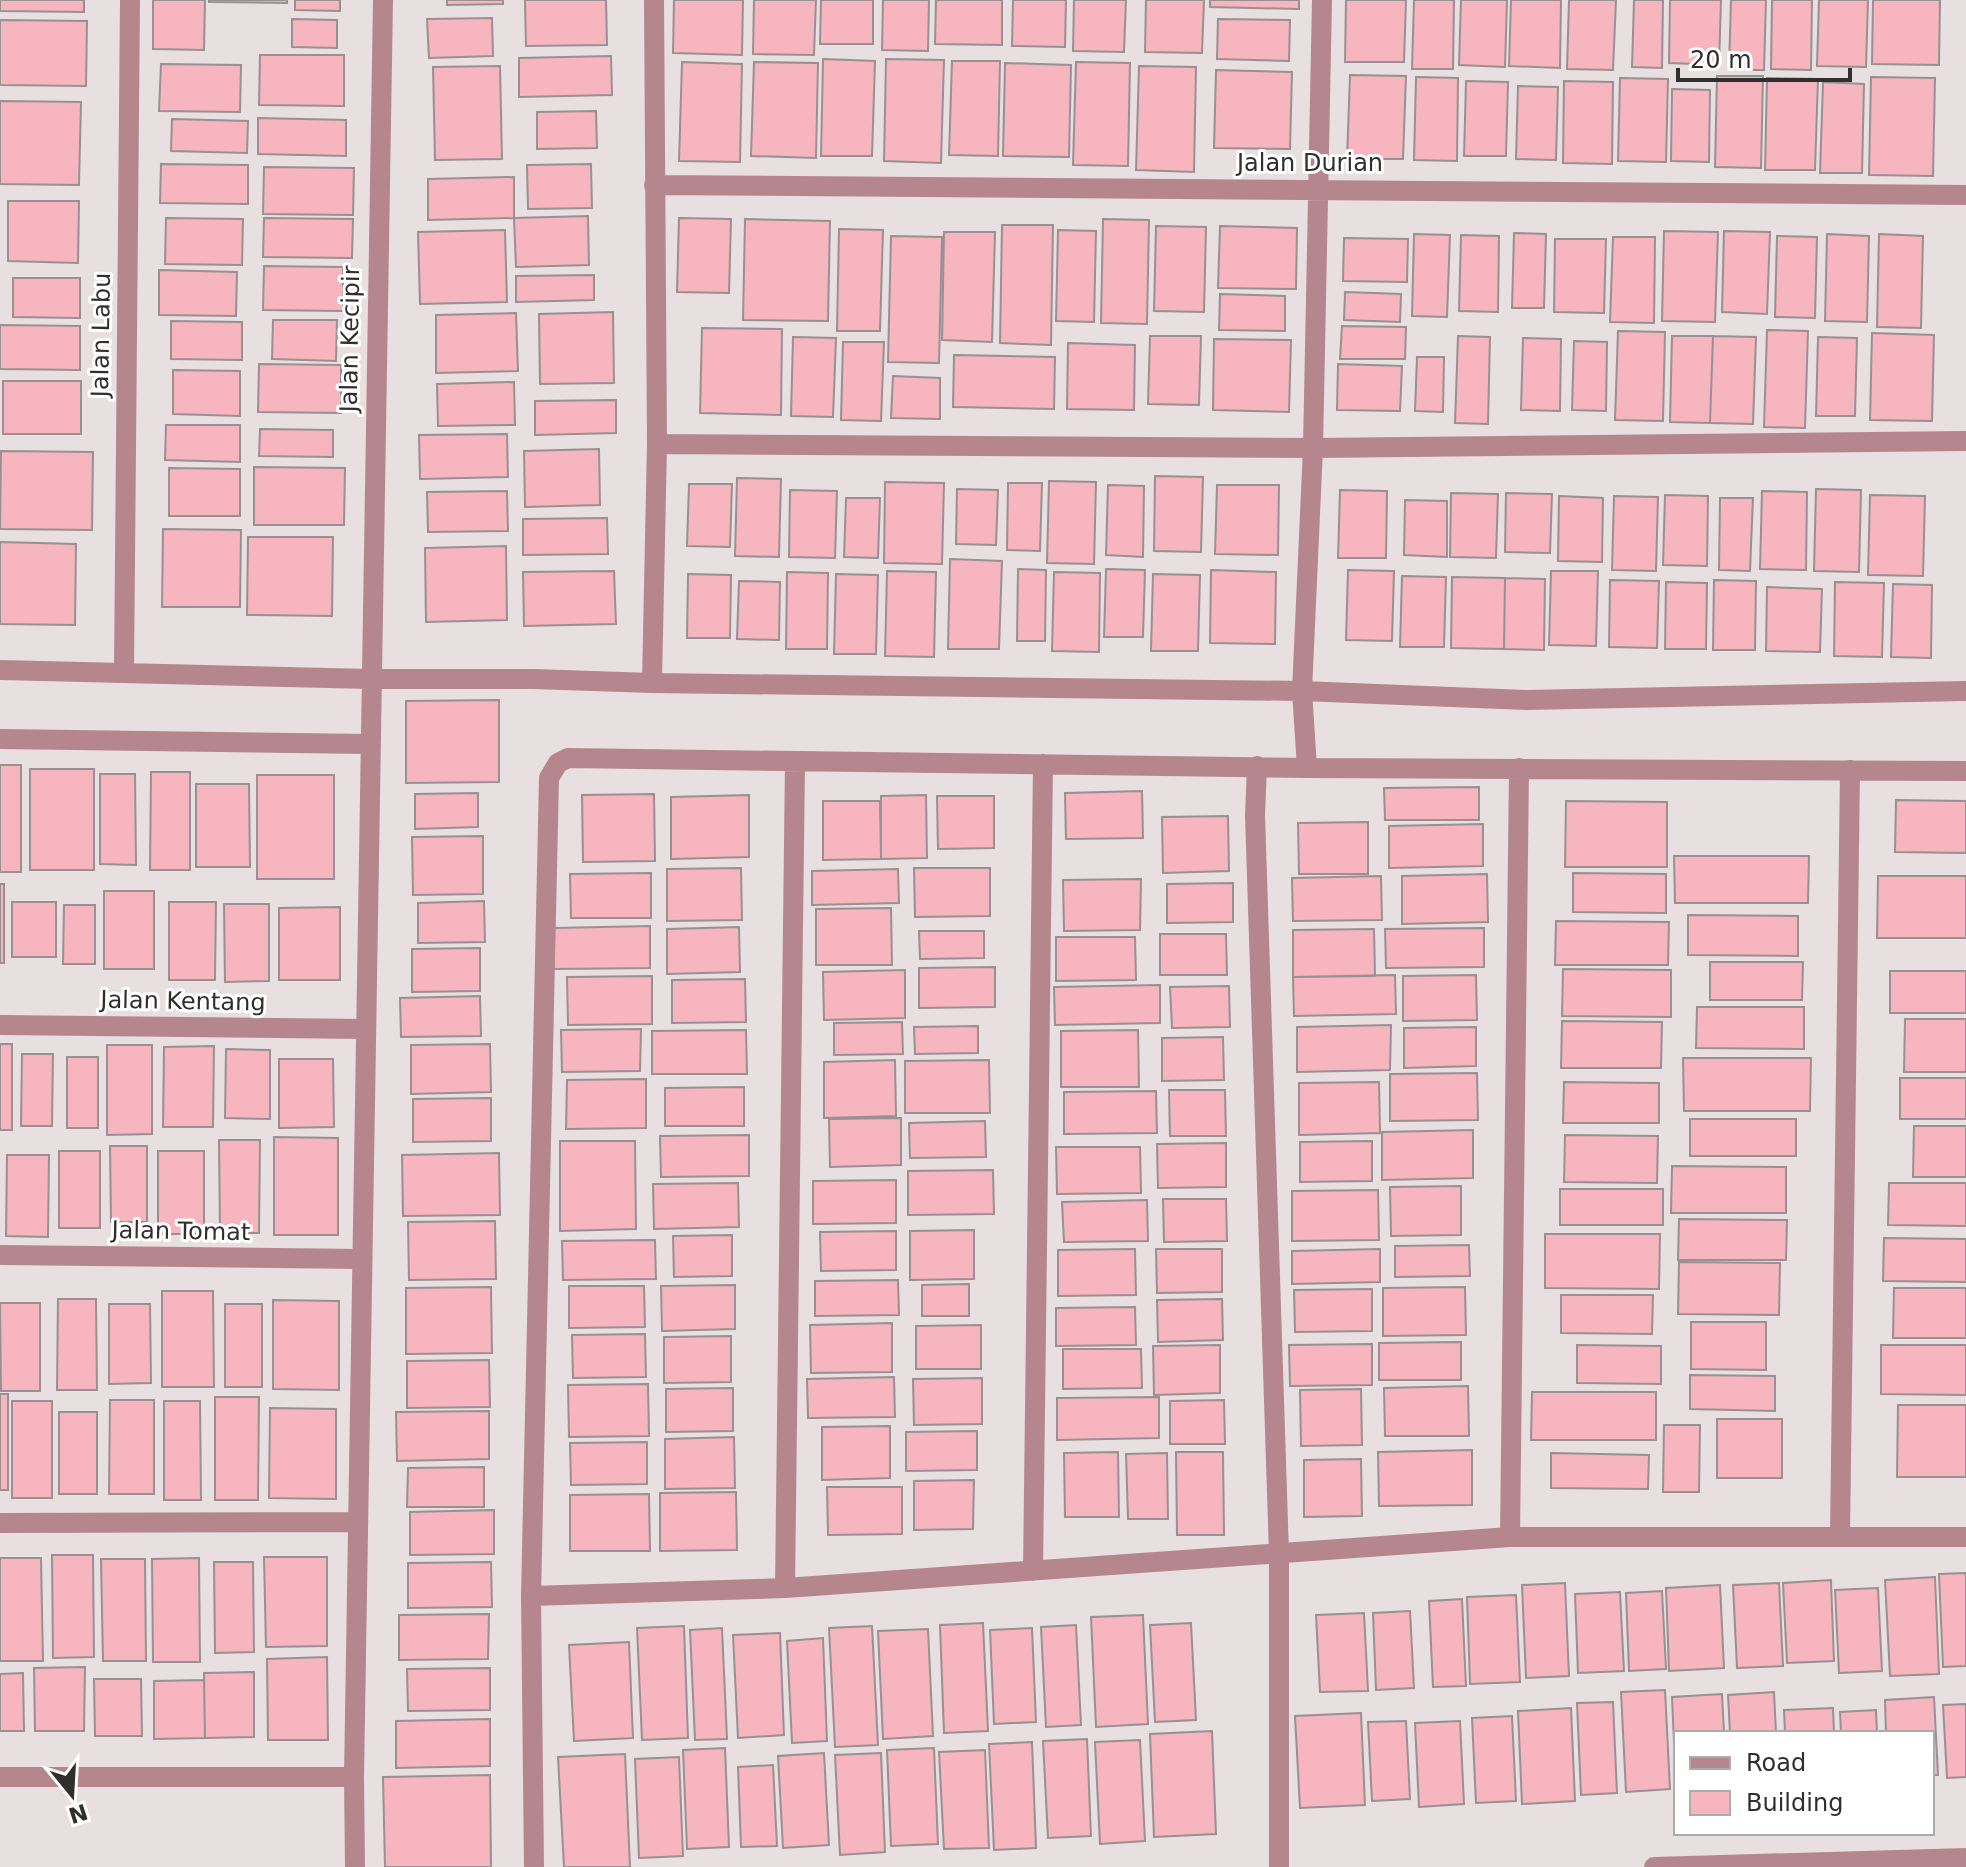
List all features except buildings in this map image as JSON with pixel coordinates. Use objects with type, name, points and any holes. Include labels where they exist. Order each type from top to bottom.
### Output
[{"type":"street","name":"Jalan Labu","points":[[124,671],[130,0]]},
{"type":"street","name":"Jalan Kecipir","points":[[355,1867],[357,1522],[383,0]]},
{"type":"street","points":[[652,683],[657,444],[654,0]]},
{"type":"street","points":[[1307,768],[1302,691],[1313,448],[1322,0]]},
{"type":"street","name":"Jalan Durian","points":[[654,185],[1966,195]]},
{"type":"street","points":[[657,444],[1313,448],[1966,441]]},
{"type":"street","points":[[0,670],[370,679],[1302,691],[1527,700],[1966,691]]},
{"type":"street","points":[[0,739],[369,744]]},
{"type":"street","points":[[534,1867],[531,1596],[549,778],[558,763],[568,758],[1307,768],[1966,771]]},
{"type":"street","points":[[785,1588],[795,762]]},
{"type":"street","points":[[1033,1571],[1043,764]]},
{"type":"street","points":[[1257,766],[1255,815],[1279,1554],[1279,1867]]},
{"type":"street","points":[[1510,1537],[1519,768]]},
{"type":"street","points":[[1840,1537],[1850,770]]},
{"type":"street","name":"Jalan Kentang","points":[[0,1025],[365,1029]]},
{"type":"street","name":"Jalan Tomat","points":[[0,1255],[361,1259]]},
{"type":"street","points":[[0,1523],[357,1522]]},
{"type":"street","points":[[531,1596],[785,1588],[1510,1537],[1966,1537]]},
{"type":"street","points":[[0,1777],[354,1777]]},
{"type":"street","points":[[1654,1867],[1966,1858]]}]
